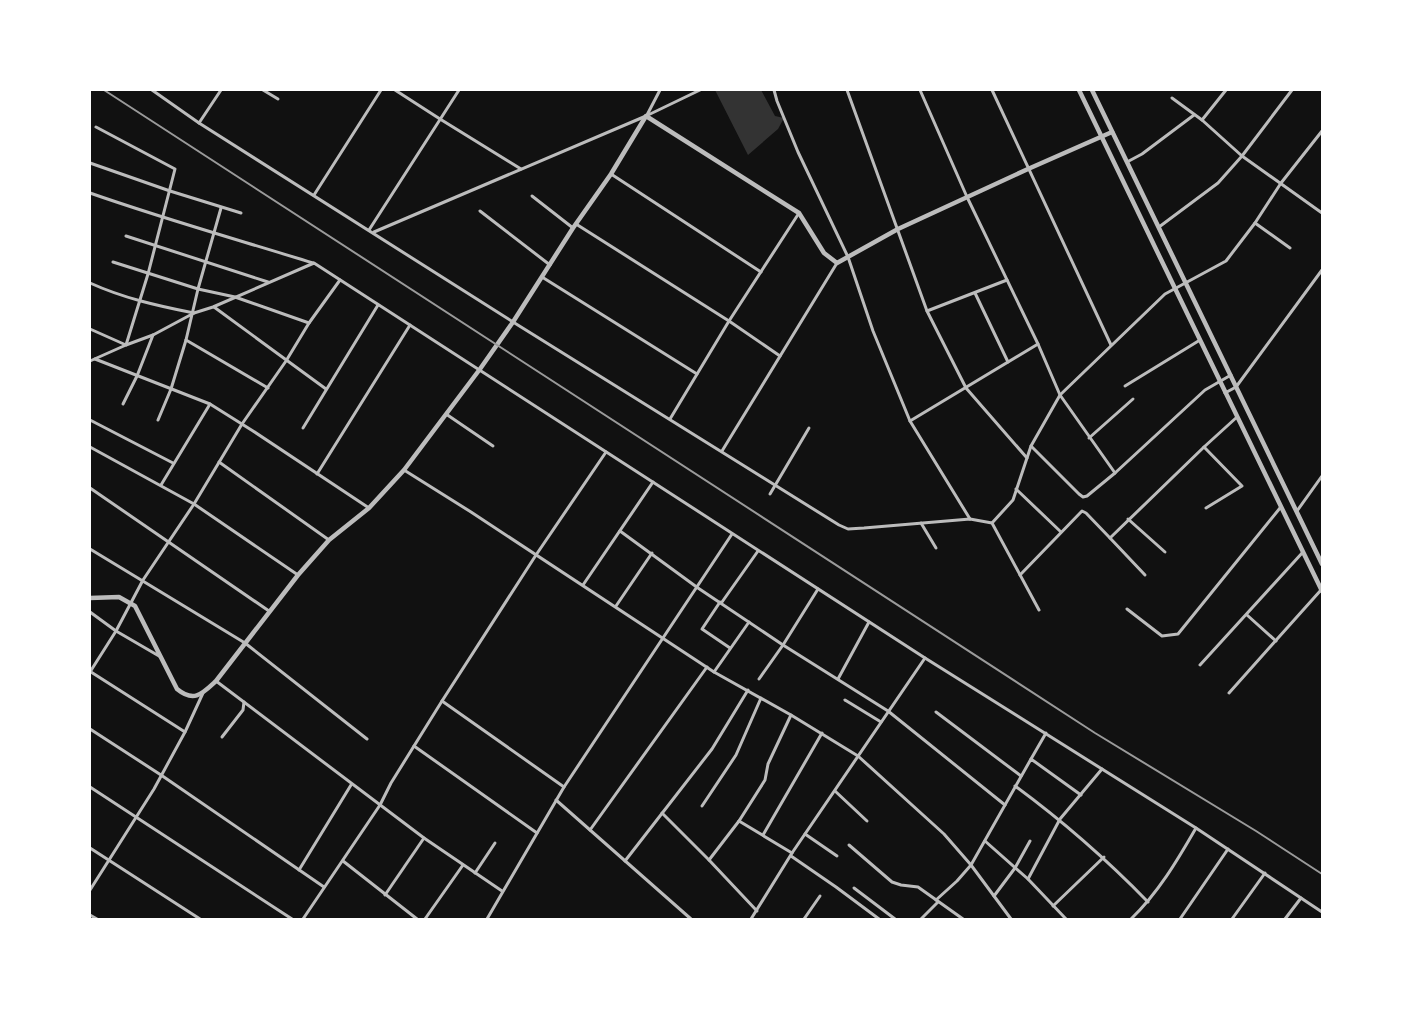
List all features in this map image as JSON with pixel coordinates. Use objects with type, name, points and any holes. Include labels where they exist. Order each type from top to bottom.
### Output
[{"type":"street","points":[[152,90],[199,123],[513,322],[839,525],[848,529],[970,519],[992,523]]},
{"type":"street","points":[[199,123],[221,90]]},
{"type":"street","points":[[263,90],[278,99]]},
{"type":"street","points":[[314,195],[381,90]]},
{"type":"street","points":[[395,90],[521,169]]},
{"type":"street","points":[[369,230],[460,90]]},
{"type":"street","points":[[90,890],[161,775],[185,732],[203,694],[216,682],[269,611],[329,540],[369,508],[404,470],[480,370],[611,174],[660,90]]},
{"type":"street","points":[[373,232],[646,116],[700,90]]},
{"type":"street","points":[[774,90],[798,152],[848,257],[873,332],[910,421],[970,519]]},
{"type":"street","points":[[847,90],[927,311],[966,388],[1028,458]]},
{"type":"street","points":[[920,90],[967,197],[1008,280],[1060,395],[1088,438],[1115,473]]},
{"type":"street","points":[[992,90],[1111,345]]},
{"type":"street","points":[[1079,90],[1176,288],[1280,508],[1322,590],[1229,693]]},
{"type":"street","points":[[1092,90],[1236,388],[1321,556],[1322,564]]},
{"type":"street","points":[[1202,120],[1226,90]]},
{"type":"street","points":[[1159,227],[1218,183],[1242,156],[1292,90]]},
{"type":"street","points":[[1172,98],[1202,120],[1242,156],[1322,213]]},
{"type":"street","points":[[1128,162],[1142,154],[1194,115]]},
{"type":"street","points":[[646,116],[799,213],[824,253],[837,263]]},
{"type":"street","points":[[96,127],[175,169],[148,274],[126,345]]},
{"type":"street","points":[[722,451],[837,263],[898,230],[967,197],[1112,132]]},
{"type":"street","points":[[992,523],[1013,500],[1028,458],[1030,446],[1060,395],[1164,294],[1226,261],[1255,223],[1281,183],[1322,132]]},
{"type":"street","points":[[90,162],[170,191],[240,213]]},
{"type":"street","points":[[611,174],[760,272]]},
{"type":"street","points":[[90,194],[162,218],[314,263],[925,658],[1196,828],[1322,912]]},
{"type":"street","points":[[532,196],[575,226],[729,321],[780,356]]},
{"type":"street","points":[[158,420],[171,389],[194,314],[198,289],[221,208]]},
{"type":"street","points":[[480,211],[550,265]]},
{"type":"street","points":[[670,419],[729,321],[799,213]]},
{"type":"street","points":[[1255,223],[1290,248]]},
{"type":"street","points":[[126,236],[268,282]]},
{"type":"street","points":[[113,262],[198,289],[235,297],[309,323]]},
{"type":"street","points":[[90,361],[314,263]]},
{"type":"street","points":[[1225,393],[1236,388],[1322,270]]},
{"type":"street","points":[[542,276],[697,374]]},
{"type":"street","points":[[185,732],[90,672],[116,631],[143,580],[194,504],[242,424],[340,280]]},
{"type":"street","points":[[927,311],[1008,280]]},
{"type":"street","points":[[90,283],[140,302],[194,314]]},
{"type":"street","points":[[974,293],[1008,362]]},
{"type":"street","points":[[303,428],[378,305]]},
{"type":"street","points":[[213,307],[286,362],[326,389]]},
{"type":"street","points":[[317,474],[410,325]]},
{"type":"street","points":[[90,329],[126,345]]},
{"type":"street","points":[[123,404],[137,376],[153,335]]},
{"type":"street","points":[[186,340],[268,388]]},
{"type":"street","points":[[1125,386],[1200,340]]},
{"type":"street","points":[[910,421],[1038,344]]},
{"type":"street","points":[[95,359],[210,404],[369,508]]},
{"type":"street","points":[[1030,446],[1083,496],[1087,496],[1115,473],[1205,390],[1230,375]]},
{"type":"street","points":[[1088,438],[1133,399]]},
{"type":"street","points":[[160,485],[210,404]]},
{"type":"street","points":[[446,414],[493,446]]},
{"type":"street","points":[[1110,538],[1237,417]]},
{"type":"street","points":[[90,420],[173,463]]},
{"type":"street","points":[[770,494],[808,428]]},
{"type":"street","points":[[90,447],[194,504],[298,575]]},
{"type":"street","points":[[1204,447],[1242,486],[1206,508]]},
{"type":"street","points":[[303,919],[380,805],[414,746],[536,554],[606,452]]},
{"type":"street","points":[[219,462],[329,540]]},
{"type":"street","points":[[404,470],[616,606],[714,672],[822,733],[858,756],[944,834],[971,865],[1012,919]]},
{"type":"street","points":[[1297,511],[1322,476]]},
{"type":"street","points":[[583,585],[653,482]]},
{"type":"street","points":[[90,488],[269,611]]},
{"type":"street","points":[[1016,490],[1061,532]]},
{"type":"street","points":[[1127,609],[1162,636],[1178,634],[1280,508]]},
{"type":"street","points":[[1020,575],[1082,511],[1145,575]]},
{"type":"street","points":[[1128,520],[1165,552]]},
{"type":"street","points":[[921,523],[936,548]]},
{"type":"street","points":[[992,523],[1039,610]]},
{"type":"street","points":[[620,531],[698,588],[783,645],[888,711],[1005,805]]},
{"type":"street","points":[[487,919],[564,787],[698,588],[732,534]]},
{"type":"street","points":[[90,549],[244,643],[367,739]]},
{"type":"street","points":[[730,648],[702,629],[758,551]]},
{"type":"street","points":[[1200,665],[1303,552]]},
{"type":"street","points":[[616,606],[652,553]]},
{"type":"street","points":[[759,679],[818,589]]},
{"type":"street","points":[[90,598],[114,596],[135,606],[177,689],[185,695],[192,697],[203,694]]},
{"type":"street","points":[[90,612],[116,631],[161,656]]},
{"type":"street","points":[[1246,614],[1276,640]]},
{"type":"street","points":[[714,672],[750,622]]},
{"type":"street","points":[[838,679],[869,622]]},
{"type":"street","points":[[751,919],[791,854],[925,658]]},
{"type":"street","points":[[590,830],[707,667]]},
{"type":"street","points":[[216,682],[318,757],[351,785],[502,892]]},
{"type":"street","points":[[625,861],[712,749],[748,690]]},
{"type":"street","points":[[702,806],[729,768],[761,698]]},
{"type":"street","points":[[845,700],[881,722]]},
{"type":"street","points":[[442,701],[564,787]]},
{"type":"street","points":[[222,738],[243,710],[244,702]]},
{"type":"street","points":[[936,712],[1022,776]]},
{"type":"street","points":[[709,860],[739,821],[765,780],[768,764],[791,715]]},
{"type":"street","points":[[90,729],[161,775],[324,887]]},
{"type":"street","points":[[763,835],[822,733]]},
{"type":"street","points":[[921,919],[971,865],[1046,734]]},
{"type":"street","points":[[414,746],[537,833]]},
{"type":"street","points":[[1031,759],[1081,795]]},
{"type":"street","points":[[1028,879],[1060,819],[1102,769]]},
{"type":"street","points":[[299,870],[351,785]]},
{"type":"street","points":[[1015,786],[1060,819],[1104,857],[1148,902]]},
{"type":"street","points":[[90,787],[292,919]]},
{"type":"street","points":[[835,791],[867,821]]},
{"type":"street","points":[[556,800],[691,919]]},
{"type":"street","points":[[662,813],[757,910]]},
{"type":"street","points":[[739,821],[791,854],[879,919]]},
{"type":"street","points":[[1131,919],[1148,902],[1174,866],[1196,828]]},
{"type":"street","points":[[805,834],[837,856]]},
{"type":"street","points":[[384,894],[424,838]]},
{"type":"street","points":[[985,841],[1028,879],[1066,919]]},
{"type":"street","points":[[994,896],[1015,868],[1030,841]]},
{"type":"street","points":[[475,873],[495,843]]},
{"type":"street","points":[[849,845],[892,882],[918,887],[962,919]]},
{"type":"street","points":[[90,848],[200,919]]},
{"type":"street","points":[[1180,919],[1228,849]]},
{"type":"street","points":[[1054,906],[1104,857]]},
{"type":"street","points":[[343,861],[417,919]]},
{"type":"street","points":[[425,919],[463,865]]},
{"type":"street","points":[[1232,919],[1264,873]]},
{"type":"street","points":[[854,888],[895,919]]},
{"type":"street","points":[[804,919],[820,896]]},
{"type":"street","points":[[1285,919],[1300,898]]},
{"type":"street","points":[[90,914],[97,919]]},
{"type":"shaded area","points":[[715,90],[761,90],[775,116],[784,118],[778,129],[748,155]]},
{"type":"railway","points":[[104,90],[1095,733],[1256,831],[1322,874]]}]
